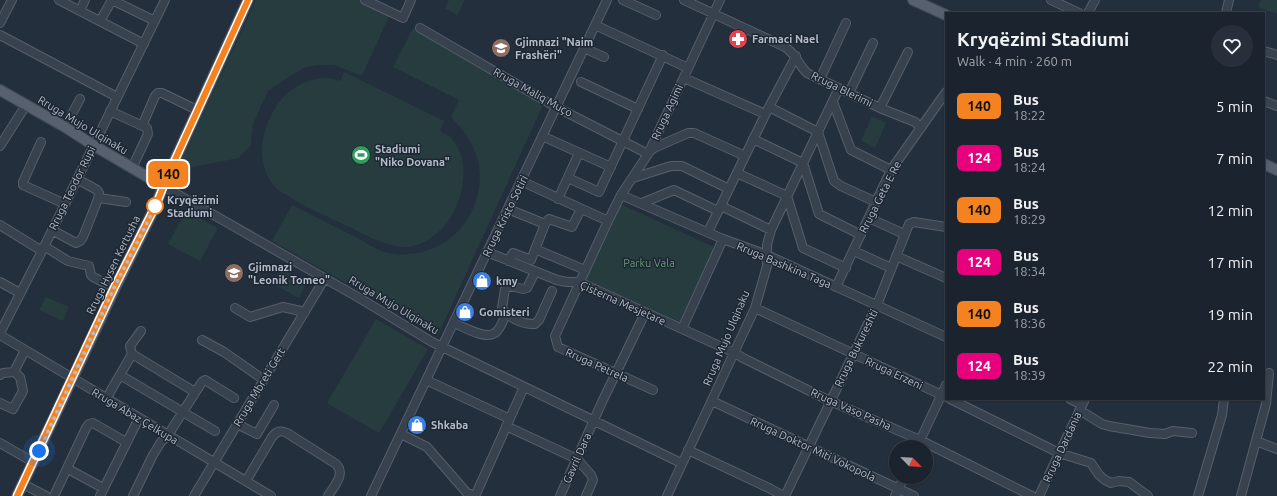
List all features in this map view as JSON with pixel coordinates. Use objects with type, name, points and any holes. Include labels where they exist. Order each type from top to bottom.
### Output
[{"type":"main road","name":"Rruga Hysen Kertusha","points":[[17,496],[114,288],[156,205],[197,110],[248,0]]},
{"type":"main road","points":[[913,0],[945,15]]},
{"type":"main road","name":"Rruga Mujo Ulqinaku","points":[[0,90],[163,186]]},
{"type":"main road","points":[[1265,164],[1277,170]]},
{"type":"street","points":[[0,23],[12,0]]},
{"type":"street","points":[[59,0],[144,44]]},
{"type":"street","points":[[80,11],[85,0]]},
{"type":"street","points":[[100,21],[112,0],[155,21]]},
{"type":"street","name":"Rruga Teodor Rupi","points":[[0,334],[165,0]]},
{"type":"street","points":[[365,0],[402,18],[411,0]]},
{"type":"street","name":"Rruga Kristo Sotiri","points":[[371,496],[607,0]]},
{"type":"street","points":[[623,0],[656,15]]},
{"type":"street","name":"Rruga Blerimi","points":[[684,0],[785,47],[796,56],[802,68],[807,73],[880,108],[915,122],[921,128]]},
{"type":"street","name":"Rruga Agimi","points":[[608,221],[621,195],[648,154],[720,0]]},
{"type":"street","points":[[1051,0],[1074,12]]},
{"type":"street","points":[[1089,12],[1095,0]]},
{"type":"street","points":[[1226,12],[1229,0]]},
{"type":"street","points":[[820,79],[846,23]]},
{"type":"street","points":[[595,25],[663,55],[688,68]]},
{"type":"street","name":"Rruga Maliq Muço","points":[[420,28],[556,107],[648,154]]},
{"type":"street","points":[[0,35],[117,97]]},
{"type":"street","points":[[849,93],[873,43]]},
{"type":"street","points":[[584,48],[604,57]]},
{"type":"street","points":[[1265,50],[1277,55]]},
{"type":"street","points":[[880,108],[908,52]]},
{"type":"street","points":[[568,178],[599,192],[663,55]]},
{"type":"street","points":[[708,232],[767,110],[796,56]]},
{"type":"street","points":[[684,78],[767,110],[818,132],[834,180],[842,186],[876,202]]},
{"type":"street","points":[[581,82],[638,108]]},
{"type":"street","name":"Rruga Mujo Ulqinaku","points":[[666,496],[712,402],[755,308],[767,266],[767,245],[771,230],[840,88]]},
{"type":"street","points":[[142,126],[155,96],[158,93],[162,93],[197,110]]},
{"type":"street","name":"Rruga Geta E Re","points":[[836,287],[891,170],[945,93]]},
{"type":"street","points":[[65,127],[80,99]]},
{"type":"street","points":[[1265,100],[1277,106]]},
{"type":"street","points":[[833,102],[851,150],[891,170]]},
{"type":"street","points":[[0,146],[26,105]]},
{"type":"street","points":[[110,111],[147,128],[148,134],[132,168]]},
{"type":"street","points":[[648,154],[654,148],[688,133],[694,133],[745,156]]},
{"type":"street","points":[[542,136],[611,167]]},
{"type":"street","points":[[753,139],[803,163],[819,214],[861,235]]},
{"type":"street","points":[[41,142],[23,185],[64,204]]},
{"type":"street","points":[[558,199],[579,153]]},
{"type":"street","points":[[633,178],[671,166],[682,166],[729,189]]},
{"type":"street","points":[[737,173],[787,196],[803,248],[846,268]]},
{"type":"street","points":[[52,230],[78,243],[82,237],[99,198],[99,193],[97,190],[76,180]]},
{"type":"street","points":[[521,181],[608,221]]},
{"type":"street","name":"Rruga Mujo Ulqinaku","points":[[163,186],[325,278],[432,342],[443,346],[681,463]]},
{"type":"street","points":[[642,203],[674,190],[771,230]]},
{"type":"street","name":"Rruga Bashkina Taga","points":[[621,195],[723,239],[767,255],[945,337]]},
{"type":"street","points":[[99,198],[126,202]]},
{"type":"street","points":[[508,209],[545,224]]},
{"type":"street","points":[[508,261],[513,253],[530,260],[545,224],[549,219],[572,227],[581,209]]},
{"type":"street","points":[[869,218],[904,234]]},
{"type":"street","name":"Rruga Petrela","points":[[608,221],[555,336],[555,341],[558,347],[653,390]]},
{"type":"street","name":"Rruga Bukureshti","points":[[784,496],[877,305],[909,224],[914,222],[945,227]]},
{"type":"street","points":[[0,226],[68,261],[89,266],[93,277],[114,288]]},
{"type":"street","points":[[682,329],[723,239]]},
{"type":"street","points":[[535,248],[585,270]]},
{"type":"street","points":[[854,251],[891,268]]},
{"type":"street","name":"Çisterna Mesjetare","points":[[487,252],[534,272],[562,281],[579,282],[735,353]]},
{"type":"street","points":[[896,256],[945,278]]},
{"type":"street","points":[[534,272],[526,288],[523,290],[510,286],[505,289],[502,308],[506,314],[526,325],[535,324],[539,320],[552,291]]},
{"type":"street","name":"Rruga Mbreti Gert","points":[[194,496],[325,278]]},
{"type":"street","points":[[0,282],[20,294]]},
{"type":"street","points":[[235,308],[250,317],[283,307],[305,312]]},
{"type":"street","name":"Rruga Erzeni","points":[[755,308],[944,396]]},
{"type":"street","name":"Gavril Dara","points":[[560,496],[593,421],[645,313]]},
{"type":"street","points":[[454,323],[485,336],[494,334],[499,329],[506,314]]},
{"type":"street","points":[[106,399],[132,354],[130,346],[141,331]]},
{"type":"street","name":"Rruga Abaz Çelkupa","points":[[0,334],[106,399],[246,481],[261,493],[271,496]]},
{"type":"street","points":[[202,340],[224,352],[264,380]]},
{"type":"street","points":[[14,372],[25,350]]},
{"type":"street","name":"Rruga Vaso Pasha","points":[[735,353],[910,440]]},
{"type":"street","points":[[132,354],[195,392]]},
{"type":"street","points":[[0,375],[3,373],[14,372],[20,377],[23,391],[13,409],[0,403]]},
{"type":"street","points":[[1241,496],[1266,404],[1270,373]]},
{"type":"street","points":[[120,376],[214,431]]},
{"type":"street","points":[[133,496],[153,455],[161,442],[168,435],[202,382],[205,380],[234,398]]},
{"type":"street","points":[[426,380],[577,459],[591,475],[593,480],[586,496]]},
{"type":"street","points":[[401,434],[427,447],[467,493],[472,495],[476,494],[524,387]]},
{"type":"street","points":[[920,440],[944,396]]},
{"type":"street","points":[[952,400],[1059,453],[1091,463],[1099,475],[1110,483],[1119,481],[1128,482],[1148,496]]},
{"type":"street","points":[[1072,400],[1082,405],[1086,414],[1102,424],[1109,426],[1150,433],[1192,433]]},
{"type":"street","points":[[1198,496],[1222,415],[1224,400]]},
{"type":"street","name":"Rruga Doktor Miti Vokopola","points":[[712,402],[809,447],[897,492],[914,496]]},
{"type":"street","points":[[237,424],[257,434],[274,405]]},
{"type":"street","name":"Rruga Dardania","points":[[1040,496],[1082,405]]},
{"type":"street","points":[[68,469],[101,492],[140,418]]},
{"type":"street","points":[[54,496],[89,424],[93,423],[126,442]]},
{"type":"street","points":[[246,481],[272,437],[276,432],[281,430],[340,468],[341,473],[328,496]]},
{"type":"street","points":[[1256,441],[1277,449]]},
{"type":"street","points":[[0,443],[33,462]]},
{"type":"street","points":[[688,450],[784,496]]},
{"type":"street","name":"Rruga Vaso Pasha","points":[[933,451],[1032,496]]},
{"type":"street","points":[[22,484],[46,496]]},
{"type":"green space","points":[[256,0],[359,0],[390,14],[362,76],[334,65],[306,67],[268,91],[253,124],[251,145],[239,158],[177,170]]},
{"type":"green space","points":[[449,0],[465,0],[457,15],[445,8]]},
{"type":"green space","points":[[1261,0],[1277,0],[1277,14],[1258,7]]},
{"type":"green space","points":[[413,28],[456,51],[541,101],[542,107],[438,335],[272,241],[292,205],[377,249],[396,254],[427,251],[443,243],[457,232],[468,218],[476,202],[479,185],[479,167],[470,140],[451,117],[459,100],[393,67]]},
{"type":"green space","name":"Stadiumi \"Niko Dovana\"","points":[[344,72],[444,121],[440,131],[450,137],[461,154],[464,174],[463,185],[453,213],[445,225],[434,236],[421,244],[406,247],[389,245],[381,242],[298,202],[277,189],[268,177],[262,155],[262,143],[269,121],[280,101],[290,91],[308,81],[328,78],[340,81]]},
{"type":"green space","points":[[872,116],[886,123],[875,148],[861,141]]},
{"type":"green space","name":"Parku Vala","points":[[618,203],[714,247],[680,322],[584,279]]},
{"type":"green space","points":[[186,211],[218,228],[200,261],[168,244]]},
{"type":"green space","points":[[281,268],[307,282],[299,298],[273,284]]},
{"type":"green space","points":[[46,297],[69,307],[63,321],[39,310]]},
{"type":"green space","points":[[376,319],[428,349],[379,433],[327,403]]},
{"type":"bus line","name":"140","points":[[17,496],[114,288],[156,205],[197,110],[248,0]]},
{"type":"place","name":"Farmaci Nael","points":[[738,39]]},
{"type":"place","name":"Gjimnazi \"Naim Frashëri\"","points":[[501,48]]},
{"type":"place","name":"Stadiumi \"Niko Dovana\"","points":[[361,155]]},
{"type":"place","name":"Kryqëzimi Stadiumi","points":[[155,206]]},
{"type":"place","name":"Gjimnazi \"Leonik Tomeo\"","points":[[234,273]]},
{"type":"place","name":"kmy","points":[[482,281]]},
{"type":"place","name":"Gomisteri","points":[[465,312]]},
{"type":"place","name":"Shkaba","points":[[417,425]]},
{"type":"route","points":[[39,451],[114,288],[156,205],[155,206]]}]
